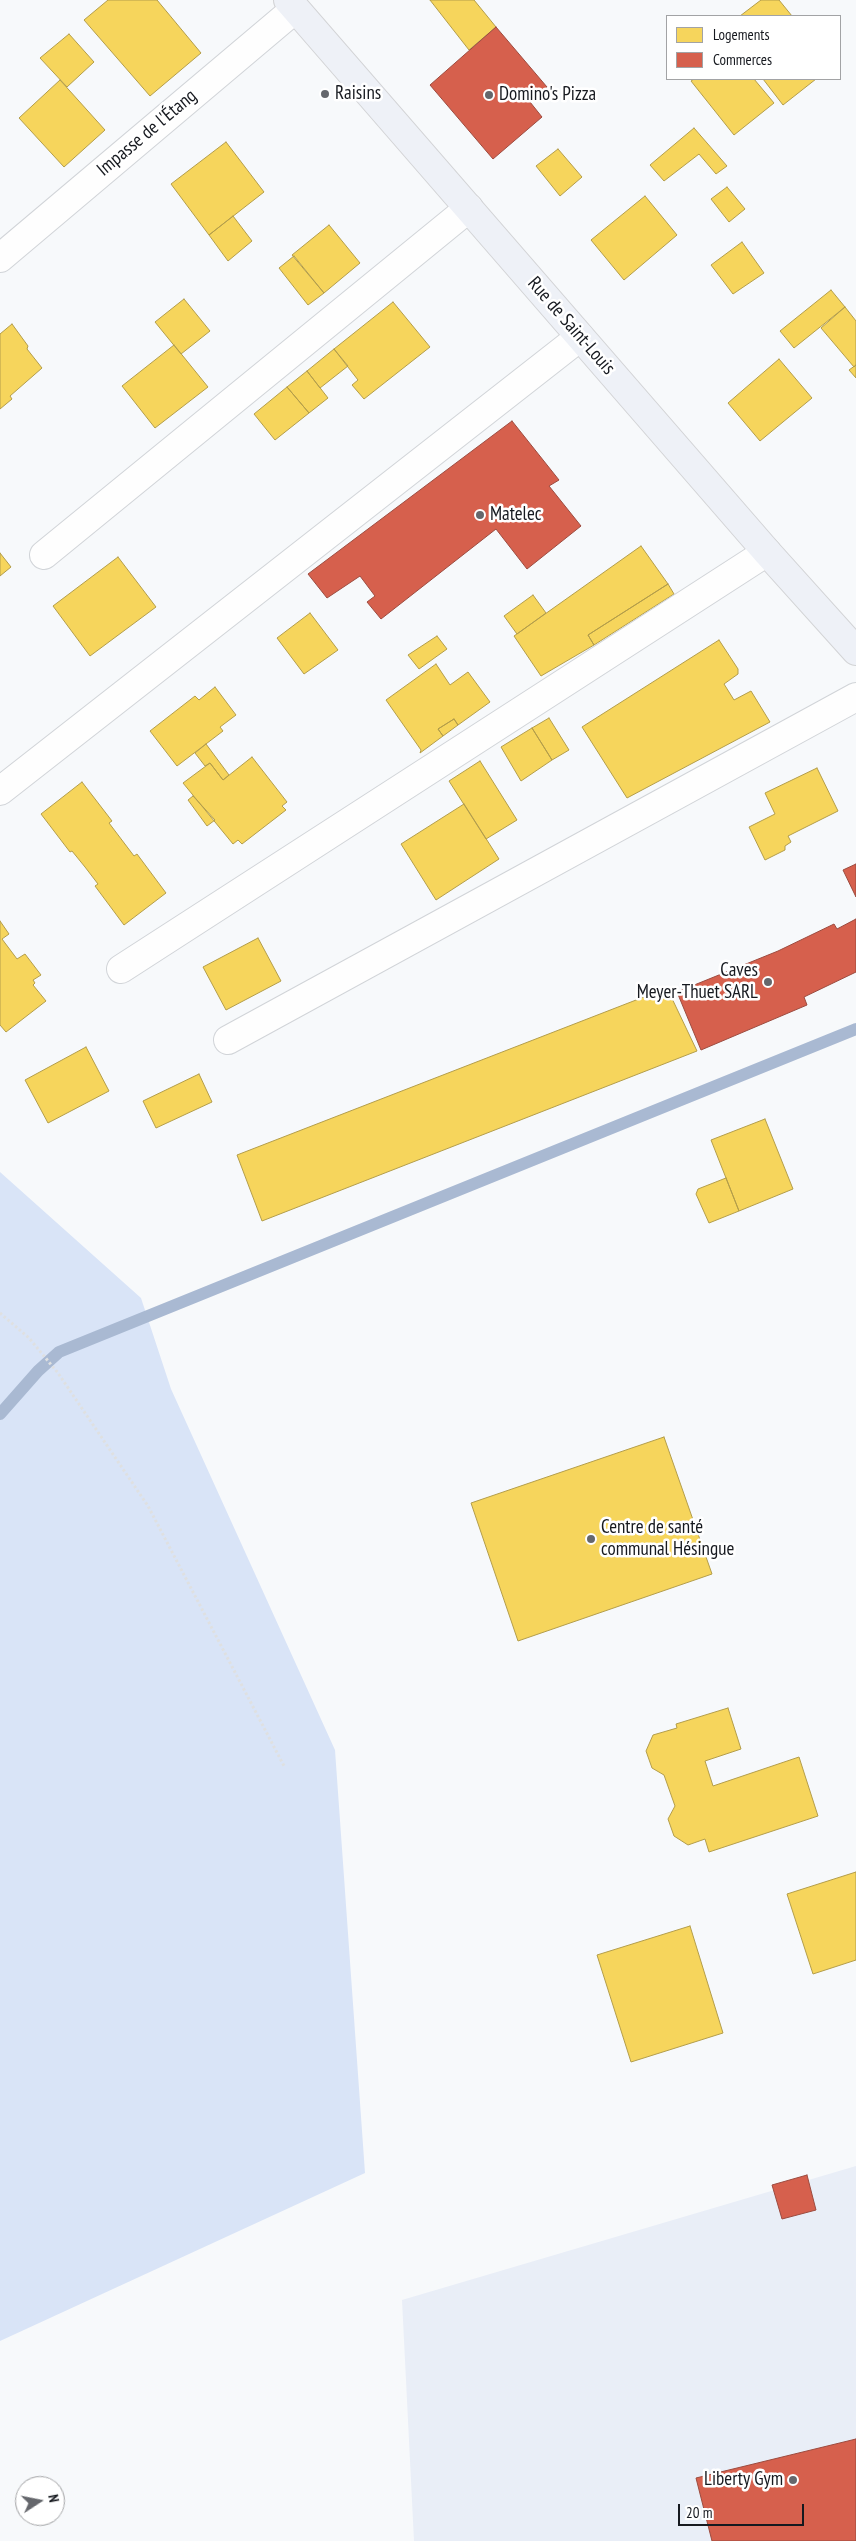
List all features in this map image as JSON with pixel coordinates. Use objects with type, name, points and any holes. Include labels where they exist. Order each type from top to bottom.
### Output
[{"type":"main road","name":"Rue de Saint-Louis","points":[[291,4],[767,552],[856,650]]},
{"type":"street","name":"Impasse de l'Étang","points":[[0,258],[291,4]]},
{"type":"street","points":[[44,556],[469,208]]},
{"type":"street","points":[[0,792],[580,337]]},
{"type":"street","points":[[121,969],[767,552]]},
{"type":"street","points":[[228,1040],[856,697]]},
{"type":"path","points":[[0,1313],[29,1338],[58,1373],[148,1506],[284,1766]]},
{"type":"shaded area","points":[[0,1172],[141,1298],[171,1389],[335,1750],[365,2173],[0,2341]]},
{"type":"shaded area","points":[[856,2166],[856,2541],[414,2541],[402,2300]]},
{"type":"building: Logements","points":[[108,0],[157,0],[201,53],[150,96],[84,20]]},
{"type":"building: Logements","points":[[430,0],[474,0],[496,27],[469,50]]},
{"type":"building: Logements","points":[[761,0],[779,0],[791,15],[741,15]]},
{"type":"building: Logements","points":[[69,34],[94,62],[67,87],[40,58]]},
{"type":"building: Logements","points":[[60,80],[105,130],[64,167],[19,118]]},
{"type":"building: Logements","points":[[755,80],[774,103],[734,135],[691,81]]},
{"type":"building: Logements","points":[[764,80],[815,80],[783,105]]},
{"type":"building: Logements","points":[[694,128],[727,166],[716,174],[699,154],[664,181],[650,165]]},
{"type":"building: Logements","points":[[226,142],[264,192],[209,235],[171,184]]},
{"type":"building: Logements","points":[[558,149],[582,177],[560,196],[536,166]]},
{"type":"building: Logements","points":[[727,187],[745,209],[729,222],[711,199]]},
{"type":"building: Logements","points":[[645,196],[677,235],[624,280],[591,240]]},
{"type":"building: Logements","points":[[233,216],[252,241],[228,261],[209,235]]},
{"type":"building: Logements","points":[[329,225],[360,263],[324,293],[292,255]]},
{"type":"building: Logements","points":[[742,242],[764,273],[733,294],[711,265]]},
{"type":"building: Logements","points":[[294,256],[324,293],[308,305],[279,268]]},
{"type":"building: Logements","points":[[831,290],[845,307],[794,348],[780,331]]},
{"type":"building: Logements","points":[[184,299],[210,331],[181,354],[155,322]]},
{"type":"building: Logements","points":[[393,302],[430,347],[364,399],[352,385],[358,380],[334,349]]},
{"type":"building: Logements","points":[[845,307],[856,321],[856,365],[854,367],[821,328]]},
{"type":"building: Logements","points":[[12,324],[28,346],[27,349],[42,368],[10,396],[12,399],[0,409],[0,334]]},
{"type":"building: Logements","points":[[174,345],[208,387],[155,428],[122,386]]},
{"type":"building: Logements","points":[[334,349],[348,366],[320,388],[307,371]]},
{"type":"building: Logements","points":[[779,359],[812,398],[760,441],[728,403]]},
{"type":"building: Logements","points":[[856,365],[856,378],[849,370]]},
{"type":"building: Logements","points":[[307,371],[328,398],[309,413],[287,387]]},
{"type":"building: Logements","points":[[287,387],[309,413],[275,440],[254,414]]},
{"type":"building: Logements","points":[[641,546],[668,584],[588,635],[594,645],[541,676],[514,636]]},
{"type":"building: Logements","points":[[0,553],[11,567],[0,576]]},
{"type":"building: Logements","points":[[118,557],[156,607],[90,656],[53,606]]},
{"type":"building: Logements","points":[[668,584],[674,594],[594,645],[588,635]]},
{"type":"building: Logements","points":[[533,595],[546,613],[517,634],[504,616]]},
{"type":"building: Logements","points":[[310,613],[338,650],[304,674],[277,638]]},
{"type":"building: Logements","points":[[437,636],[447,649],[419,669],[408,655]]},
{"type":"building: Logements","points":[[719,640],[738,669],[738,674],[724,684],[734,700],[751,691],[770,722],[627,798],[582,727]]},
{"type":"building: Logements","points":[[436,664],[450,685],[468,672],[490,702],[458,725],[454,719],[438,729],[443,736],[420,753],[421,750],[386,700]]},
{"type":"building: Logements","points":[[215,687],[236,715],[220,727],[223,731],[177,766],[150,731],[195,696],[199,700]]},
{"type":"building: Logements","points":[[549,718],[569,750],[552,760],[532,728]]},
{"type":"building: Logements","points":[[454,719],[458,725],[443,736],[438,729]]},
{"type":"building: Logements","points":[[532,728],[552,760],[521,781],[501,747]]},
{"type":"building: Logements","points":[[206,744],[229,775],[223,780],[210,763],[205,766],[195,753]]},
{"type":"building: Logements","points":[[252,757],[287,802],[282,806],[286,810],[242,844],[238,840],[233,844],[183,783],[210,763],[223,780]]},
{"type":"building: Logements","points":[[480,761],[517,820],[486,839],[449,781]]},
{"type":"building: Logements","points":[[817,768],[838,811],[788,836],[791,842],[785,846],[785,850],[765,860],[749,827],[775,814],[765,793]]},
{"type":"building: Logements","points":[[82,782],[112,821],[109,823],[134,856],[137,854],[166,893],[124,925],[95,886],[98,884],[72,851],[70,852],[41,814]]},
{"type":"building: Logements","points":[[193,796],[215,820],[207,826],[188,800]]},
{"type":"building: Logements","points":[[464,804],[499,859],[436,900],[401,844]]},
{"type":"building: Logements","points":[[0,921],[9,934],[2,939],[17,959],[25,954],[41,975],[33,980],[35,983],[33,985],[46,1001],[6,1032],[0,1025]]},
{"type":"building: Logements","points":[[258,938],[281,981],[226,1010],[203,967]]},
{"type":"building: Logements","points":[[667,988],[697,1051],[262,1221],[237,1155]]},
{"type":"building: Logements","points":[[86,1047],[109,1091],[48,1123],[25,1080]]},
{"type":"building: Logements","points":[[199,1074],[212,1102],[156,1128],[143,1101]]},
{"type":"building: Logements","points":[[765,1119],[793,1189],[739,1211],[711,1140]]},
{"type":"building: Logements","points":[[726,1178],[739,1211],[709,1223],[696,1194],[698,1189]]},
{"type":"building: Logements","name":"Centre de santé communal Hésingue","points":[[664,1437],[712,1574],[518,1641],[471,1503]]},
{"type":"building: Logements","points":[[728,1708],[741,1749],[705,1761],[713,1786],[799,1757],[818,1816],[709,1852],[705,1839],[688,1845],[674,1836],[668,1819],[675,1806],[664,1775],[652,1768],[646,1751],[653,1735],[677,1728],[676,1724]]},
{"type":"building: Logements","points":[[856,1872],[856,1960],[813,1974],[787,1894]]},
{"type":"building: Logements","points":[[690,1926],[723,2033],[631,2062],[597,1955]]},
{"type":"building: Commerces","name":"Domino's Pizza","points":[[496,27],[547,87],[530,102],[542,117],[493,159],[430,85]]},
{"type":"building: Commerces","name":"Matelec","points":[[512,421],[559,480],[549,486],[581,526],[527,569],[496,529],[381,619],[367,602],[375,596],[360,576],[327,598],[308,574]]},
{"type":"building: Commerces","points":[[856,864],[856,897],[843,870]]},
{"type":"building: Commerces","name":"Caves Meyer-Thuet SARL","points":[[856,919],[856,972],[804,997],[807,1005],[701,1050],[677,992],[778,951],[834,924],[837,929]]},
{"type":"building: Commerces","points":[[807,2175],[816,2210],[782,2219],[772,2185]]},
{"type":"building: Commerces","points":[[856,2439],[856,2541],[712,2541],[696,2478]]},
{"type":"waterway","points":[[0,1414],[38,1371],[59,1352],[856,1029]]},
{"type":"place","name":"Raisins","points":[[325,94]]},
{"type":"place","name":"Domino's Pizza","points":[[489,95]]},
{"type":"place","name":"Matelec","points":[[480,515]]},
{"type":"place","name":"Caves Meyer-Thuet SARL","points":[[768,982]]},
{"type":"place","name":"Centre de santé communal Hésingue","points":[[591,1539]]},
{"type":"place","name":"Liberty Gym","points":[[793,2480]]}]
